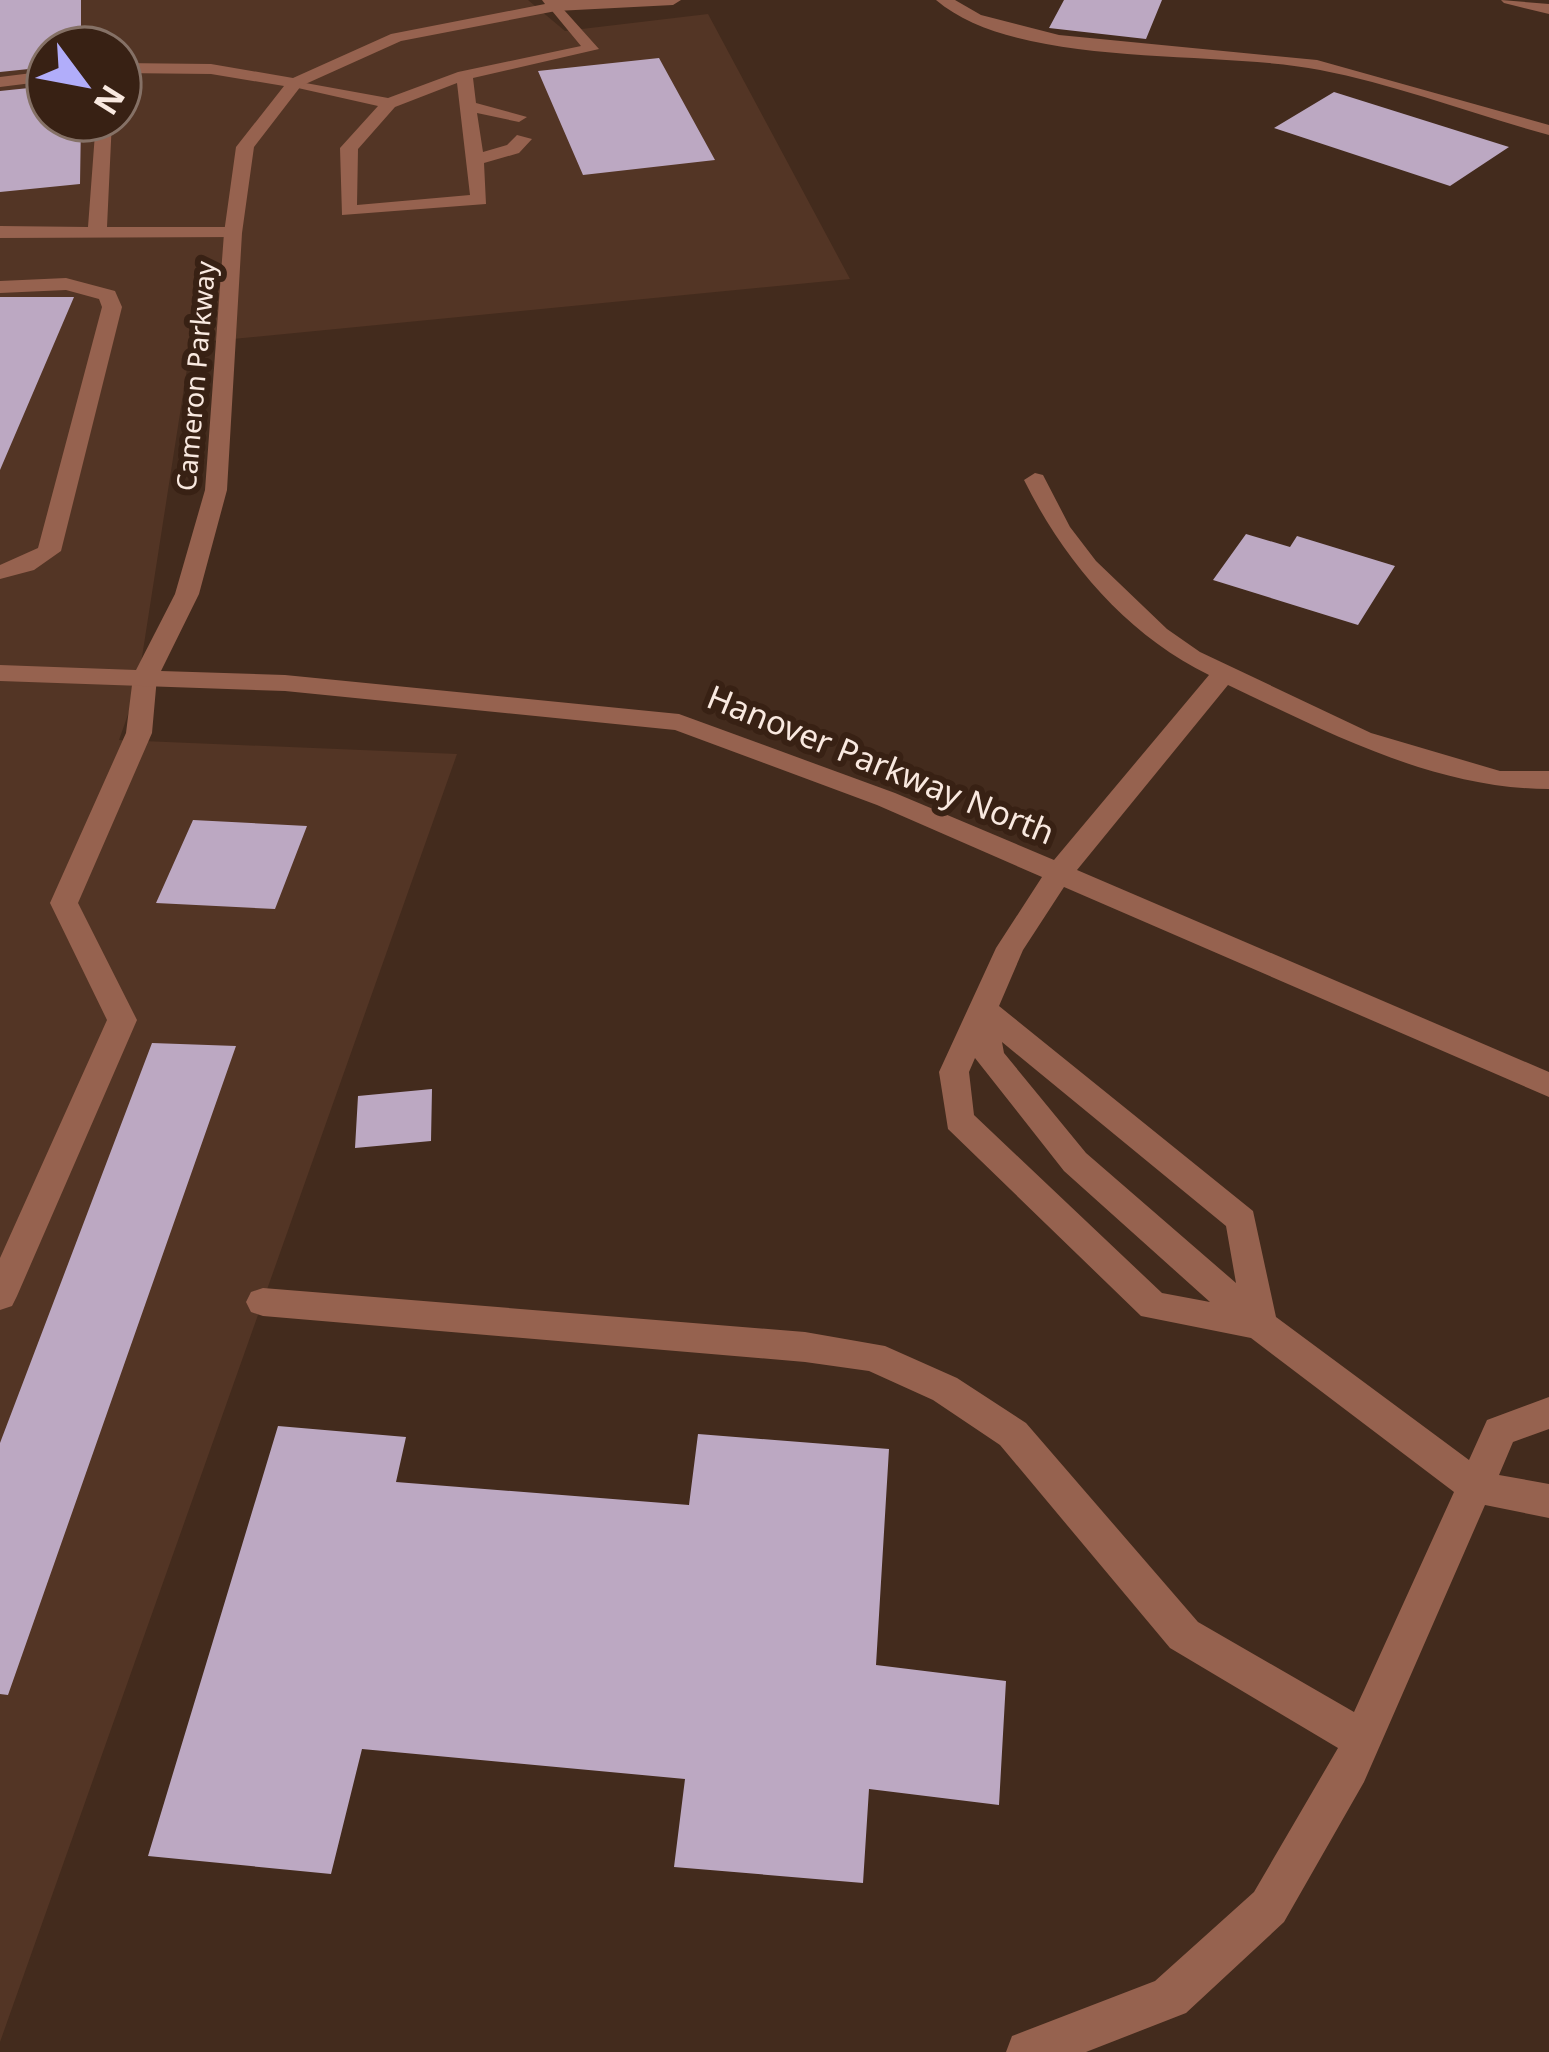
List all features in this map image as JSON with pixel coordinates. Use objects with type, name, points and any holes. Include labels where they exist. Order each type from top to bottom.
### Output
[{"type":"street","name":"Cameron Parkway","points":[[145,677],[188,594],[216,490],[233,233],[245,147],[295,83],[397,37],[559,2],[673,0]]},
{"type":"street","points":[[944,0],[982,20],[1030,33],[1321,66],[1549,130]]},
{"type":"street","points":[[1509,0],[1549,9]]},
{"type":"street","points":[[464,75],[481,200],[348,211],[349,148],[389,103],[464,75],[591,49],[559,2]]},
{"type":"street","points":[[144,68],[211,69],[389,103]]},
{"type":"street","points":[[468,106],[519,116]]},
{"type":"street","points":[[476,160],[513,149],[523,139]]},
{"type":"street","points":[[98,232],[103,144]]},
{"type":"street","points":[[0,232],[233,233]]},
{"type":"street","points":[[0,287],[90,287],[108,295],[112,308],[49,550],[26,565],[0,572]]},
{"type":"street","points":[[1035,480],[1059,528],[1088,566],[1158,634],[1224,674],[1362,739],[1499,780],[1549,780]]},
{"type":"street","name":"Hanover Parkway North","points":[[0,673],[286,683],[679,722],[886,799],[1549,1085]]},
{"type":"street","points":[[1224,674],[1058,874],[1010,948],[954,1072],[958,1120],[1153,1306],[1260,1325]]},
{"type":"street","points":[[0,1296],[122,1020],[64,903],[139,733],[145,677]]},
{"type":"street","points":[[980,1007],[990,1057],[1075,1162],[1260,1325],[1476,1487],[1549,1501]]},
{"type":"street","points":[[980,1007],[1241,1220],[1260,1325]]},
{"type":"street","points":[[1033,1192],[1075,1162]]},
{"type":"street","points":[[263,1303],[782,1345],[873,1357],[945,1389],[1013,1434],[1184,1635],[1364,1740]]},
{"type":"street","points":[[1028,2052],[1170,1996],[1269,1906],[1364,1740],[1500,1431],[1549,1413]]},
{"type":"shaded area","points":[[0,0],[528,0],[565,31],[708,14],[850,279],[191,343],[137,689],[119,740],[457,754],[0,2042]]},
{"type":"building","points":[[0,0],[81,0],[81,24],[24,24],[24,70],[0,72]]},
{"type":"building","points":[[1064,0],[1162,0],[1146,39],[1049,28]]},
{"type":"building","points":[[659,58],[715,160],[583,175],[538,71]]},
{"type":"building","points":[[24,88],[24,144],[81,144],[80,184],[0,192],[0,91]]},
{"type":"building","points":[[1334,92],[1509,147],[1450,186],[1274,128]]},
{"type":"building","points":[[0,297],[74,297],[0,470]]},
{"type":"building","points":[[1246,534],[1290,547],[1297,536],[1395,566],[1358,625],[1213,580]]},
{"type":"building","points":[[193,820],[307,826],[275,909],[156,903]]},
{"type":"building","points":[[152,1043],[236,1046],[8,1695],[0,1694],[0,1443]]},
{"type":"building","points":[[432,1089],[431,1141],[355,1148],[358,1096]]},
{"type":"building","points":[[278,1426],[406,1437],[396,1482],[689,1505],[698,1434],[889,1449],[876,1665],[1006,1681],[999,1805],[869,1789],[863,1883],[674,1867],[685,1779],[362,1749],[331,1874],[148,1856]]}]
